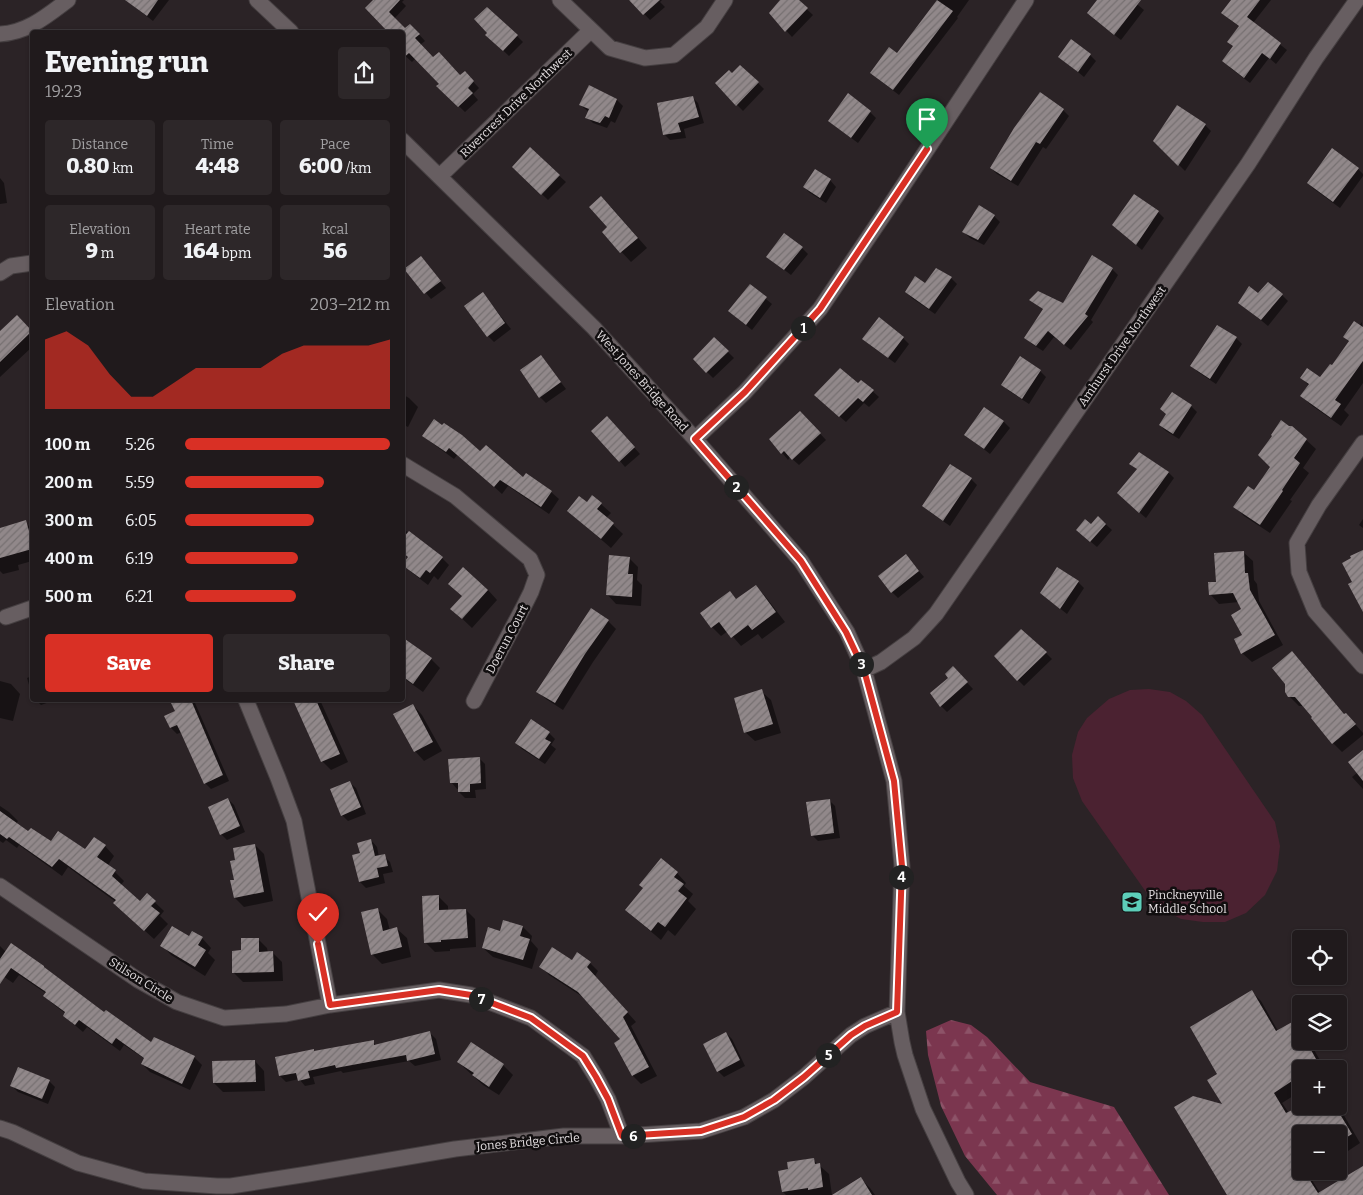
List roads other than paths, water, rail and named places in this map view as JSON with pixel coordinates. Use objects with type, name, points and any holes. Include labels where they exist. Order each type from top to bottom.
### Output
[{"type":"street","points":[[0,34],[10,33],[39,22],[68,0]]},
{"type":"street","points":[[257,0],[289,30]]},
{"type":"street","points":[[560,0],[610,48],[645,58],[674,55],[707,27],[725,0]]},
{"type":"street","points":[[695,439],[745,392],[820,309],[1026,0]]},
{"type":"street","name":"Amhurst Drive Northwest","points":[[864,670],[881,662],[914,638],[936,614],[1242,172],[1316,58],[1357,0]]},
{"type":"street","name":"Rivercrest Drive Northwest","points":[[440,176],[591,30]]},
{"type":"street","name":"West Jones Bridge Road","points":[[405,143],[594,328],[695,439],[801,561],[846,632],[864,670],[894,781],[902,866],[897,1012],[905,1055],[923,1109],[966,1195]]},
{"type":"street","points":[[0,273],[11,266],[30,264]]},
{"type":"street","points":[[1363,443],[1319,506],[1297,543],[1299,572],[1315,612],[1363,666]]},
{"type":"street","name":"Doerun Court","points":[[405,466],[455,496],[530,558],[538,575],[528,599],[474,701]]},
{"type":"street","points":[[6,617],[30,609]]},
{"type":"street","points":[[247,702],[294,821],[330,1005]]},
{"type":"street","name":"Stilson Circle","points":[[0,886],[138,980],[177,1002],[224,1018],[286,1014],[330,1005],[439,990],[471,995],[531,1018],[583,1056],[608,1099],[622,1136]]},
{"type":"street","name":"Jones Bridge Circle","points":[[0,1128],[78,1163],[144,1181],[215,1191],[231,1186],[475,1146],[564,1136],[622,1136],[701,1131],[744,1117],[774,1100],[804,1077],[851,1035],[865,1026],[897,1012]]},
{"type":"place","name":"Pinckneyville Middle School","points":[[1132,902]]}]
